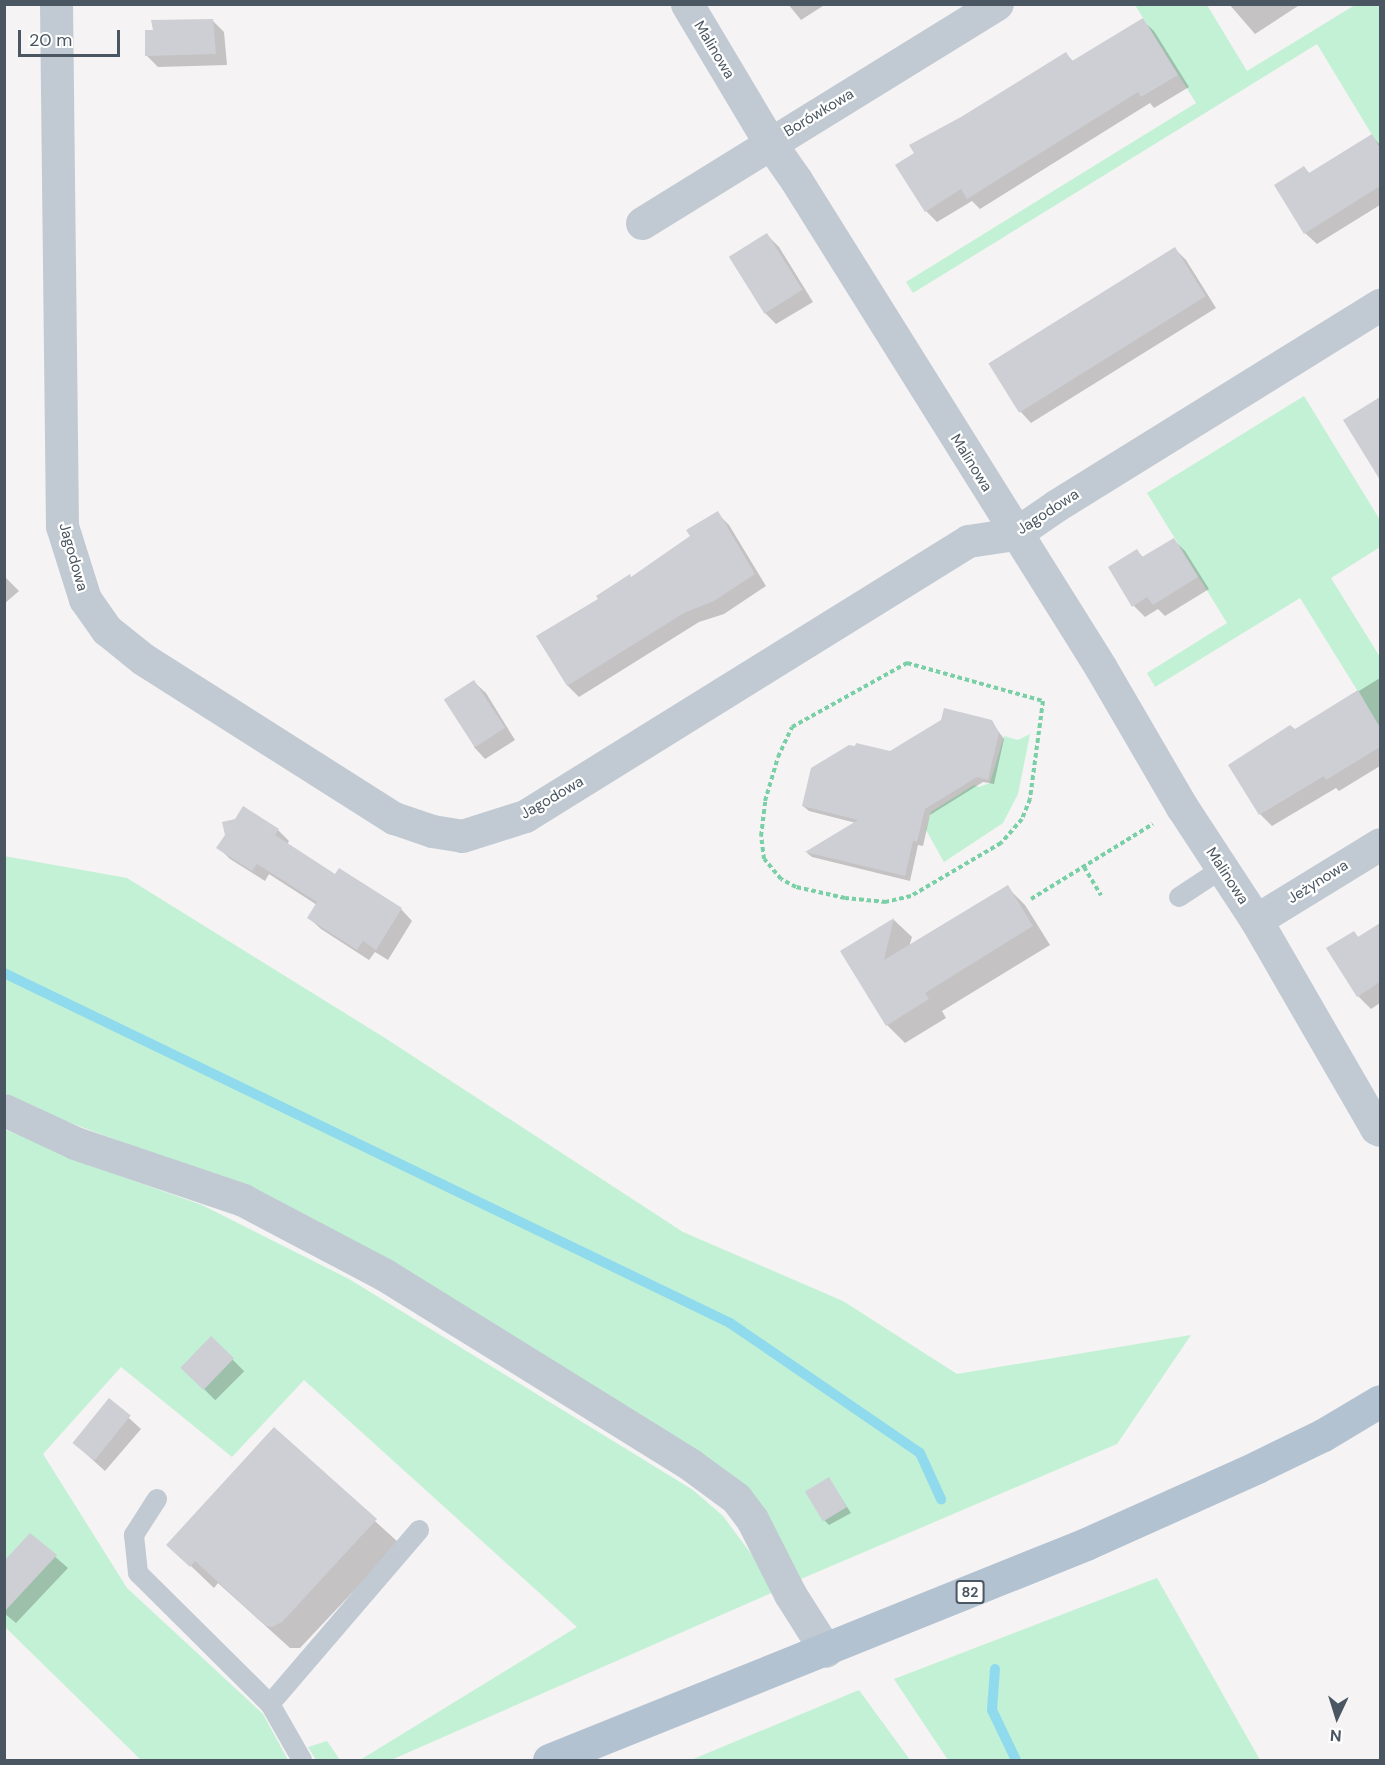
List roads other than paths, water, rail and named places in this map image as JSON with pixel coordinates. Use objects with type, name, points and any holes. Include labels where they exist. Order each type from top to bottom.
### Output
[{"type":"main road","name":"82","points":[[549,1761],[826,1651],[1166,1509],[1323,1435],[1380,1401]]},
{"type":"street","name":"Jagodowa","points":[[56,4],[62,526],[85,598],[107,630],[143,658],[394,818],[432,831],[462,836],[525,816],[968,542],[1015,534],[1057,505],[1380,305]]},
{"type":"street","name":"Malinowa","points":[[687,4],[770,143],[796,180],[1015,534],[1101,668],[1182,807],[1256,920],[1376,1128],[1380,1130]]},
{"type":"street","name":"Borówkowa","points":[[642,223],[997,4]]},
{"type":"street","name":"Jeżynowa","points":[[1256,920],[1380,844]]},
{"type":"street","points":[[4,1110],[75,1143],[243,1200],[385,1275],[691,1465],[736,1498],[753,1519],[790,1594],[826,1651]]},
{"type":"lane","points":[[1179,897],[1223,868]]},
{"type":"lane","points":[[157,1499],[134,1535],[138,1574],[270,1704],[302,1761]]},
{"type":"lane","points":[[270,1704],[418,1530]]},
{"type":"waterway","points":[[4,973],[730,1323],[920,1453],[941,1499]]},
{"type":"waterway","points":[[995,1669],[992,1710],[1016,1760]]}]
